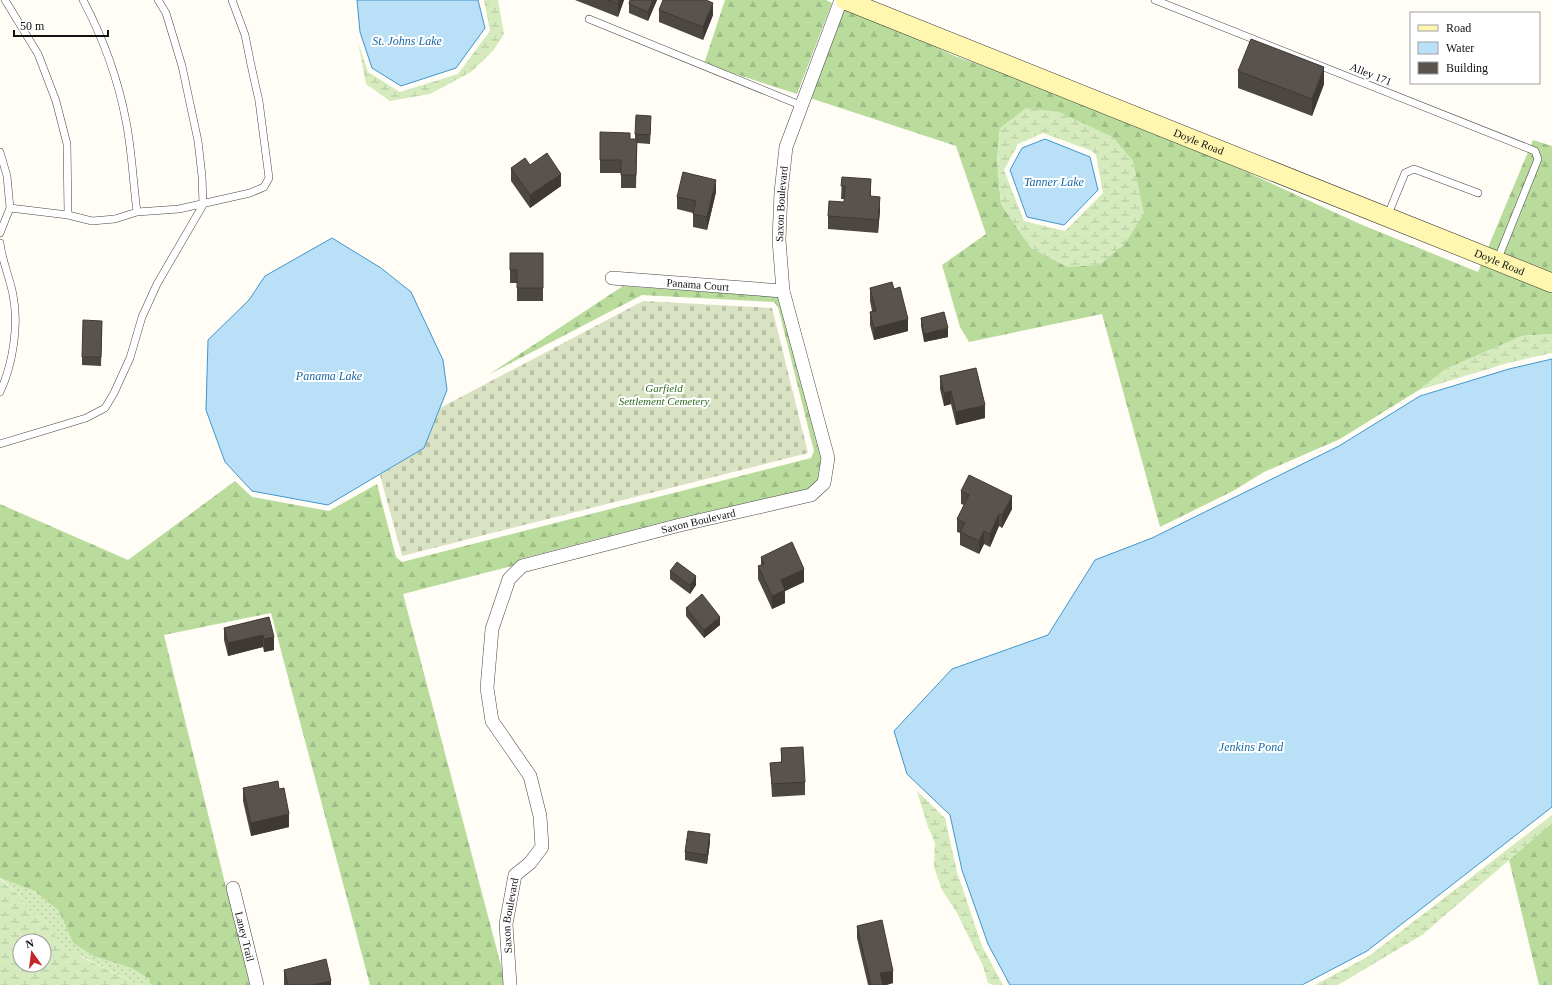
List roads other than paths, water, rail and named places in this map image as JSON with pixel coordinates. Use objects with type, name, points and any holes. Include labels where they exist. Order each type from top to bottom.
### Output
[{"type":"main road","name":"Doyle Road","points":[[845,0],[1552,283]]},
{"type":"street","name":"Saxon Boulevard","points":[[510,985],[506,924],[515,875],[530,863],[542,846],[540,816],[530,776],[492,721],[487,688],[492,629],[509,579],[522,566],[680,525],[811,496],[824,483],[828,458],[783,291],[779,240],[780,192],[786,147],[800,106],[841,0]]},
{"type":"street","name":"Panama Court","points":[[612,278],[783,291]]},
{"type":"street","name":"Laney Trail","points":[[233,888],[257,985]]},
{"type":"lane","points":[[5,0],[38,54],[56,101],[67,144],[68,215]]},
{"type":"lane","points":[[83,0],[98,31],[120,94],[126,122],[137,212]]},
{"type":"lane","points":[[0,444],[86,418],[104,408],[114,394],[130,358],[142,317],[157,284],[203,205],[202,176],[198,141],[182,66],[166,13],[158,0]]},
{"type":"lane","points":[[10,208],[68,215],[92,221],[115,219],[137,212],[203,205],[250,193],[264,187],[269,178],[259,101],[244,35],[232,0]]},
{"type":"lane","name":"Alley 171","points":[[1155,0],[1535,151],[1538,159],[1496,261]]},
{"type":"lane","points":[[589,19],[800,106]]},
{"type":"lane","points":[[0,152],[7,176],[10,208],[0,233]]},
{"type":"lane","points":[[1387,217],[1405,173],[1408,170],[1414,169],[1478,193]]},
{"type":"lane","points":[[0,243],[13,294],[15,314],[12,352],[0,392]]},
{"type":"water","name":"St. Johns Lake","points":[[357,0],[478,0],[485,28],[456,68],[401,86],[372,68],[360,32]]},
{"type":"water","name":"Tanner Lake","points":[[1045,139],[1090,157],[1098,190],[1064,225],[1027,217],[1010,170],[1022,148]]},
{"type":"water","name":"Panama Lake","points":[[332,238],[381,268],[411,292],[443,360],[447,390],[424,448],[328,505],[252,491],[225,462],[206,410],[208,340],[249,300],[265,276]]},
{"type":"water","name":"Jenkins Pond","points":[[1552,359],[1552,807],[1367,951],[1302,985],[1010,985],[988,944],[962,870],[950,815],[907,774],[894,731],[952,669],[1048,635],[1095,560],[1152,538],[1339,446],[1420,396],[1509,369]]},
{"type":"park label","name":"Garfield Settlement Cemetery","points":[[664,394]]}]
